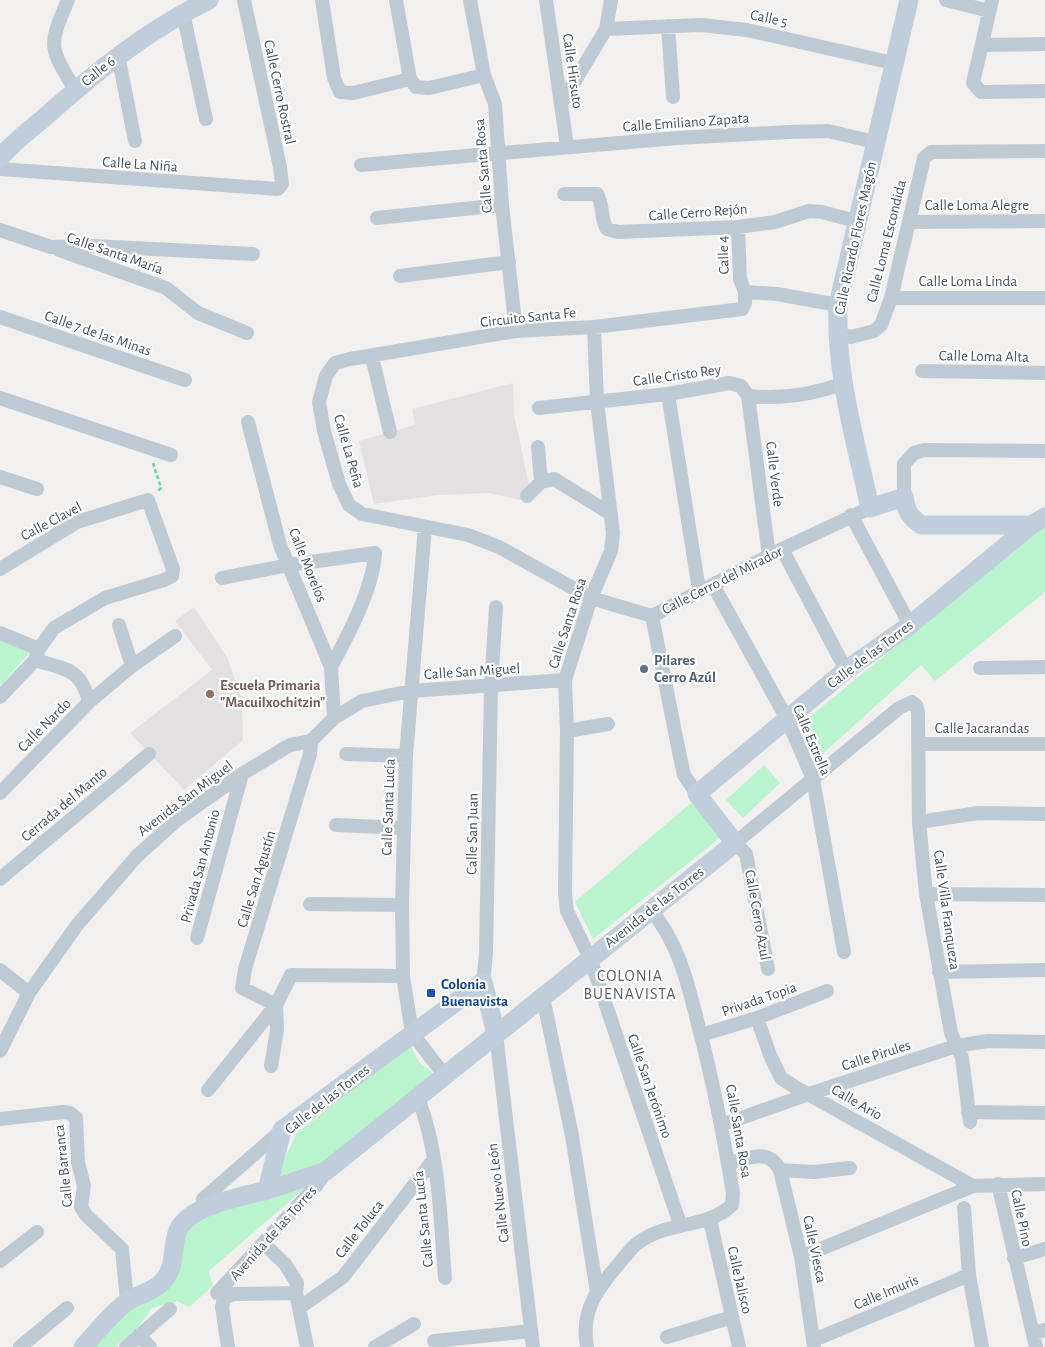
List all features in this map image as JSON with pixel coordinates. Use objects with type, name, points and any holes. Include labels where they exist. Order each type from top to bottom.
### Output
[{"type":"street","points":[[68,0],[57,28],[53,45],[57,60],[75,90]]},
{"type":"street","name":"Calle 6","points":[[0,158],[75,90],[118,55],[148,33],[209,0]]},
{"type":"street","name":"Calle Cerro Rostral","points":[[244,0],[280,167],[282,184],[278,189]]},
{"type":"street","points":[[322,0],[334,78],[340,92],[353,94],[410,79]]},
{"type":"street","points":[[396,0],[410,79],[416,87],[429,88],[484,74]]},
{"type":"street","name":"Calle Santa Rosa","points":[[470,0],[484,74],[495,104],[502,205],[516,331]]},
{"type":"street","name":"Calle Hirsuto","points":[[546,0],[567,146]]},
{"type":"street","points":[[561,104],[606,29],[611,0]]},
{"type":"street","name":"Calle Ricardo Flores Magón","points":[[870,508],[844,383],[837,333],[838,305],[859,222],[875,142],[909,0]]},
{"type":"street","points":[[946,0],[990,5],[973,83],[976,88],[981,92],[1045,91]]},
{"type":"street","points":[[183,13],[206,119]]},
{"type":"street","name":"Calle 5","points":[[606,29],[701,25],[747,30],[893,63]]},
{"type":"street","points":[[668,26],[673,97]]},
{"type":"street","points":[[982,44],[1045,44]]},
{"type":"street","points":[[118,55],[136,141]]},
{"type":"street","name":"Calle Emiliano Zapata","points":[[360,165],[677,138],[828,131],[875,142]]},
{"type":"street","name":"Calle Loma Escondida","points":[[837,333],[851,337],[874,331],[881,325],[891,298],[924,158],[932,152],[1045,151]]},
{"type":"street","name":"Calle La Niña","points":[[0,169],[278,189]]},
{"type":"street","name":"Calle Cerro Rejón","points":[[564,194],[597,194],[602,202],[603,222],[607,229],[618,232],[738,227],[775,222],[809,210],[859,222]]},
{"type":"street","points":[[377,218],[502,205]]},
{"type":"street","name":"Calle Loma Alegre","points":[[909,222],[1045,221]]},
{"type":"street","name":"Calle 4","points":[[738,227],[740,279],[745,292],[745,303],[742,309]]},
{"type":"street","name":"Calle Santa María","points":[[0,230],[166,288],[198,313],[246,334]]},
{"type":"street","name":"Calle Santa María","points":[[51,247],[93,246],[253,254]]},
{"type":"street","points":[[400,276],[509,262]]},
{"type":"street","points":[[745,292],[777,294],[838,305]]},
{"type":"street","name":"Calle Loma Linda","points":[[891,298],[1045,298]]},
{"type":"street","name":"Circuito Santa Fe","points":[[326,376],[335,363],[350,359],[372,357],[516,331],[594,327],[710,312],[731,312],[742,309]]},
{"type":"street","name":"Calle 7 de las Minas","points":[[0,317],[185,380]]},
{"type":"street","name":"Calle Santa Rosa","points":[[590,958],[567,911],[565,893],[567,731],[565,680],[591,598],[611,551],[613,532],[597,402],[594,327]]},
{"type":"street","points":[[372,357],[390,432]]},
{"type":"street","name":"Calle Loma Alta","points":[[922,371],[1045,373]]},
{"type":"street","name":"Calle La Peña","points":[[326,376],[319,402],[324,430],[339,484],[350,505]]},
{"type":"street","name":"Calle Cristo Rey","points":[[538,408],[668,394],[729,383],[741,386],[748,396]]},
{"type":"street","points":[[748,396],[767,398],[795,396],[844,383]]},
{"type":"street","points":[[668,394],[699,590]]},
{"type":"street","name":"Calle Verde","points":[[748,396],[769,556]]},
{"type":"street","points":[[0,398],[171,455]]},
{"type":"street","name":"Calle Morelos","points":[[248,422],[280,545],[332,667],[334,718]]},
{"type":"street","points":[[538,447],[541,482]]},
{"type":"street","points":[[1038,521],[922,525],[912,518],[906,508],[904,464],[914,453],[924,450],[1045,451]]},
{"type":"street","points":[[0,477],[37,489]]},
{"type":"street","points":[[527,496],[541,482],[554,479],[611,514]]},
{"type":"street","name":"Calle Cerro del Mirador","points":[[350,505],[362,514],[468,535],[499,547],[591,598],[652,616],[699,590],[713,585],[851,515],[904,497]]},
{"type":"street","points":[[0,697],[37,655],[54,628],[105,598],[172,576],[173,569],[148,500]]},
{"type":"street","name":"Calle Clavel","points":[[0,569],[77,522],[148,500]]},
{"type":"street","points":[[851,515],[910,625]]},
{"type":"street","name":"Calle de las Torres","points":[[698,794],[846,670],[910,625],[1038,521]]},
{"type":"street","name":"Calle Santa Lucía","points":[[425,527],[406,756],[403,828],[403,976],[412,1034],[445,1076]]},
{"type":"street","points":[[782,549],[846,670]]},
{"type":"street","points":[[222,578],[289,565],[375,553],[374,563],[364,595],[332,667]]},
{"type":"street","name":"Calle Estrella","points":[[713,585],[787,719],[813,779],[844,952]]},
{"type":"street","points":[[492,687],[496,607]]},
{"type":"street","name":"Calle Cerro Azul","points":[[652,616],[684,775],[735,843],[746,854],[751,872],[768,969]]},
{"type":"street","points":[[119,625],[132,666]]},
{"type":"street","name":"Calle Nardo","points":[[0,633],[78,676],[86,690],[89,702]]},
{"type":"street","name":"Calle Nardo","points":[[0,793],[89,702],[132,666],[175,636]]},
{"type":"street","points":[[980,668],[1045,667]]},
{"type":"street","name":"Calle San Miguel","points":[[411,691],[492,687],[565,680]]},
{"type":"street","name":"Calle San Juan","points":[[482,982],[486,954],[492,687]]},
{"type":"street","name":"Avenida San Miguel","points":[[0,1051],[29,993],[77,925],[137,856],[178,820],[242,774],[290,746],[311,741],[334,718],[362,701],[411,691]]},
{"type":"street","name":"Calle Villa Franqueza","points":[[912,702],[916,705],[918,712],[919,822],[926,894],[951,1033],[962,1058],[969,1117],[1045,1113]]},
{"type":"street","name":"Avenida de las Torres","points":[[220,1295],[316,1186],[326,1171],[650,909],[735,843],[899,708],[912,702]]},
{"type":"street","points":[[567,731],[608,724]]},
{"type":"street","name":"Calle San Agustín","points":[[276,1006],[242,988],[245,969],[310,754],[311,741]]},
{"type":"street","name":"Calle Jacarandas","points":[[918,744],[1045,744]]},
{"type":"street","name":"Cerrada del Manto","points":[[0,879],[149,754]]},
{"type":"street","points":[[346,754],[406,756]]},
{"type":"street","name":"Privada San Antonio","points":[[197,938],[242,774]]},
{"type":"street","points":[[919,822],[978,813],[1045,814]]},
{"type":"street","points":[[336,825],[403,828]]},
{"type":"street","points":[[926,894],[1045,894]]},
{"type":"street","points":[[310,904],[402,905]]},
{"type":"street","name":"Calle Santa Rosa","points":[[587,1347],[586,1314],[597,1292],[640,1240],[680,1224],[710,1220],[732,1205],[733,1193],[721,1125],[686,975],[666,927],[650,909]]},
{"type":"street","name":"Calle San Jerónimo","points":[[590,958],[680,1224]]},
{"type":"street","points":[[939,972],[1045,970]]},
{"type":"street","points":[[208,1090],[276,1006],[290,976],[403,976]]},
{"type":"street","points":[[2,977],[29,993]]},
{"type":"street","points":[[482,982],[496,1034]]},
{"type":"street","name":"Calle de las Torres","points":[[267,1190],[282,1130],[482,982]]},
{"type":"street","name":"Privada Topia","points":[[701,1035],[757,1018],[827,991]]},
{"type":"street","points":[[543,997],[572,1136],[597,1292]]},
{"type":"street","points":[[271,1066],[277,1030],[276,1006]]},
{"type":"street","name":"Calle Ario","points":[[757,1018],[770,1055],[781,1078],[974,1186]]},
{"type":"street","name":"Calle Nuevo León","points":[[496,1034],[533,1347]]},
{"type":"street","name":"Calle Pirules","points":[[721,1125],[956,1046],[988,1041],[1045,1042]]},
{"type":"street","name":"Calle Santa Lucía","points":[[418,1098],[427,1121],[434,1159],[446,1278]]},
{"type":"street","name":"Calle Barranca","points":[[0,1118],[63,1112],[70,1112],[76,1118],[78,1162],[84,1186],[81,1207],[86,1216],[122,1249],[127,1302]]},
{"type":"street","points":[[203,1199],[282,1130]]},
{"type":"street","points":[[728,1163],[757,1156],[769,1157],[777,1165],[814,1172],[850,1168]]},
{"type":"street","name":"Calle Toluca","points":[[299,1308],[342,1277],[434,1159]]},
{"type":"street","name":"Calle Viesca","points":[[777,1165],[801,1257],[814,1343]]},
{"type":"street","name":"Avenida de las Torres","points":[[267,1190],[326,1171]]},
{"type":"street","name":"Calle Pino","points":[[998,1184],[1014,1258],[1039,1331],[1036,1347]]},
{"type":"street","points":[[801,1257],[974,1186],[1045,1184]]},
{"type":"street","points":[[83,1347],[127,1302],[159,1285],[174,1262],[177,1232],[186,1218],[204,1208],[267,1190]]},
{"type":"street","points":[[964,1208],[970,1275],[982,1347]]},
{"type":"street","name":"Calle Jalisco","points":[[710,1220],[739,1347]]},
{"type":"street","points":[[0,1261],[37,1232]]},
{"type":"street","points":[[264,1244],[291,1273],[297,1283],[296,1293],[307,1347]]},
{"type":"street","points":[[1014,1258],[1045,1249]]},
{"type":"street","name":"Calle Imuris","points":[[814,1343],[970,1275]]},
{"type":"street","points":[[228,1347],[220,1295],[296,1293]]},
{"type":"street","points":[[20,1347],[67,1308]]},
{"type":"street","points":[[126,1347],[170,1309]]},
{"type":"street","points":[[667,1337],[732,1317]]},
{"type":"street","points":[[375,1347],[414,1324]]},
{"type":"street","points":[[434,1341],[531,1331]]},
{"type":"street","points":[[139,1335],[150,1347]]},
{"type":"path","points":[[148,447],[161,488],[148,500]]},
{"type":"shaded area","points":[[513,383],[514,415],[530,489],[521,500],[489,493],[438,495],[374,504],[359,441],[415,425],[412,409]]},
{"type":"shaded area","name":"Escuela Primaria \"Macuilxochitzin\"","points":[[194,607],[228,659],[242,701],[243,740],[184,790],[130,733],[212,670],[175,621]]},
{"type":"green space","points":[[1045,528],[1045,592],[935,681],[921,665],[819,757],[800,725],[1037,530]]},
{"type":"green space","points":[[0,636],[32,650],[1,685],[0,684]]},
{"type":"green space","points":[[764,765],[780,783],[743,818],[726,800]]},
{"type":"green space","points":[[692,802],[721,837],[593,939],[575,902]]},
{"type":"green space","points":[[410,1044],[419,1062],[434,1074],[330,1160],[281,1175],[278,1172],[297,1133]]},
{"type":"green space","points":[[299,1184],[305,1188],[209,1271],[213,1286],[189,1307],[177,1301],[152,1308],[139,1326],[115,1347],[89,1347],[131,1303],[162,1286],[184,1237],[192,1225],[204,1216]]},
{"type":"place","name":"Pilares Cerro Azúl","points":[[644,669]]},
{"type":"place","name":"Escuela Primaria \"Macuilxochitzin\"","points":[[210,694]]},
{"type":"place","name":"Colonia Buenavista","points":[[431,993]]},
{"type":"district","name":"COLONIA BUENAVISTA","points":[[630,984]]}]
